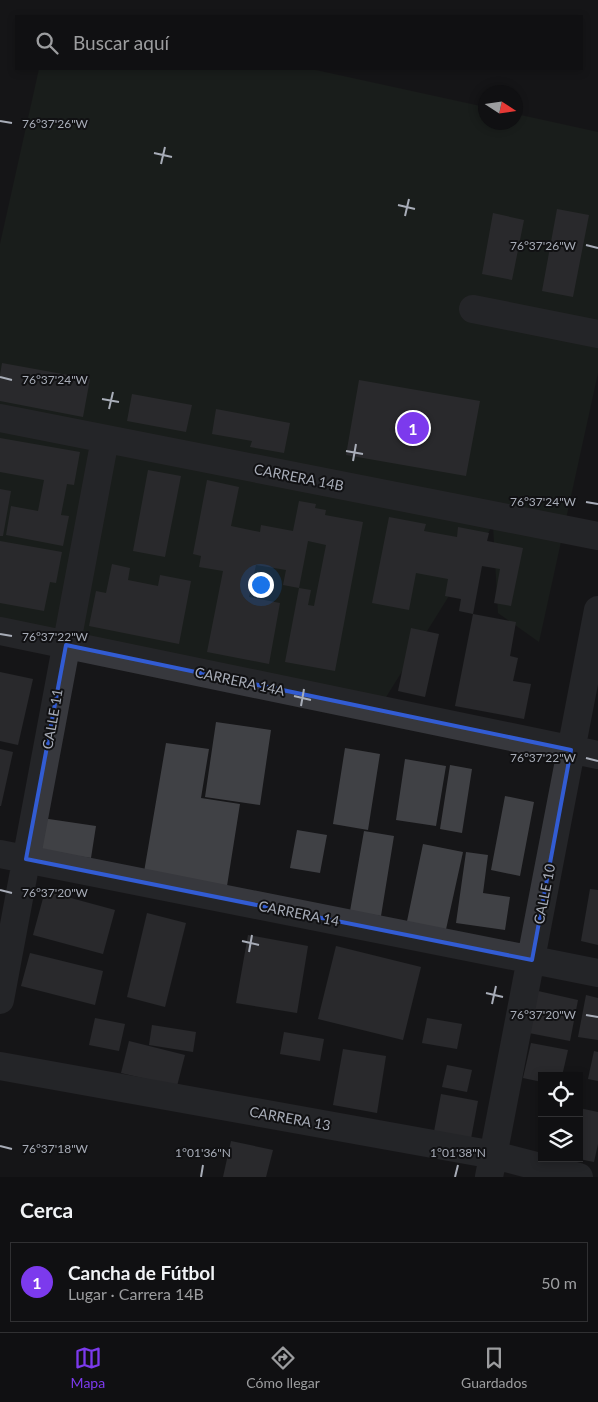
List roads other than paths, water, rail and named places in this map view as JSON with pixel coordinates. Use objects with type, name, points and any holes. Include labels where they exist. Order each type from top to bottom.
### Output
[{"type":"street","points":[[473,309],[598,334]]},
{"type":"street","name":"CARRERA 14B","points":[[0,418],[598,536]]},
{"type":"street","name":"CALLE 11","points":[[0,1000],[105,439]]},
{"type":"street","name":"CALLE 10","points":[[492,1166],[598,610]]},
{"type":"street","name":"CARRERA 14A","points":[[0,632],[598,755]]},
{"type":"street","name":"CARRERA 14","points":[[0,854],[598,974]]},
{"type":"street","name":"CARRERA 13","points":[[0,1066],[492,1166],[579,1177]]},
{"type":"place","name":"Cancha de Fútbol","points":[[413,428]]}]
